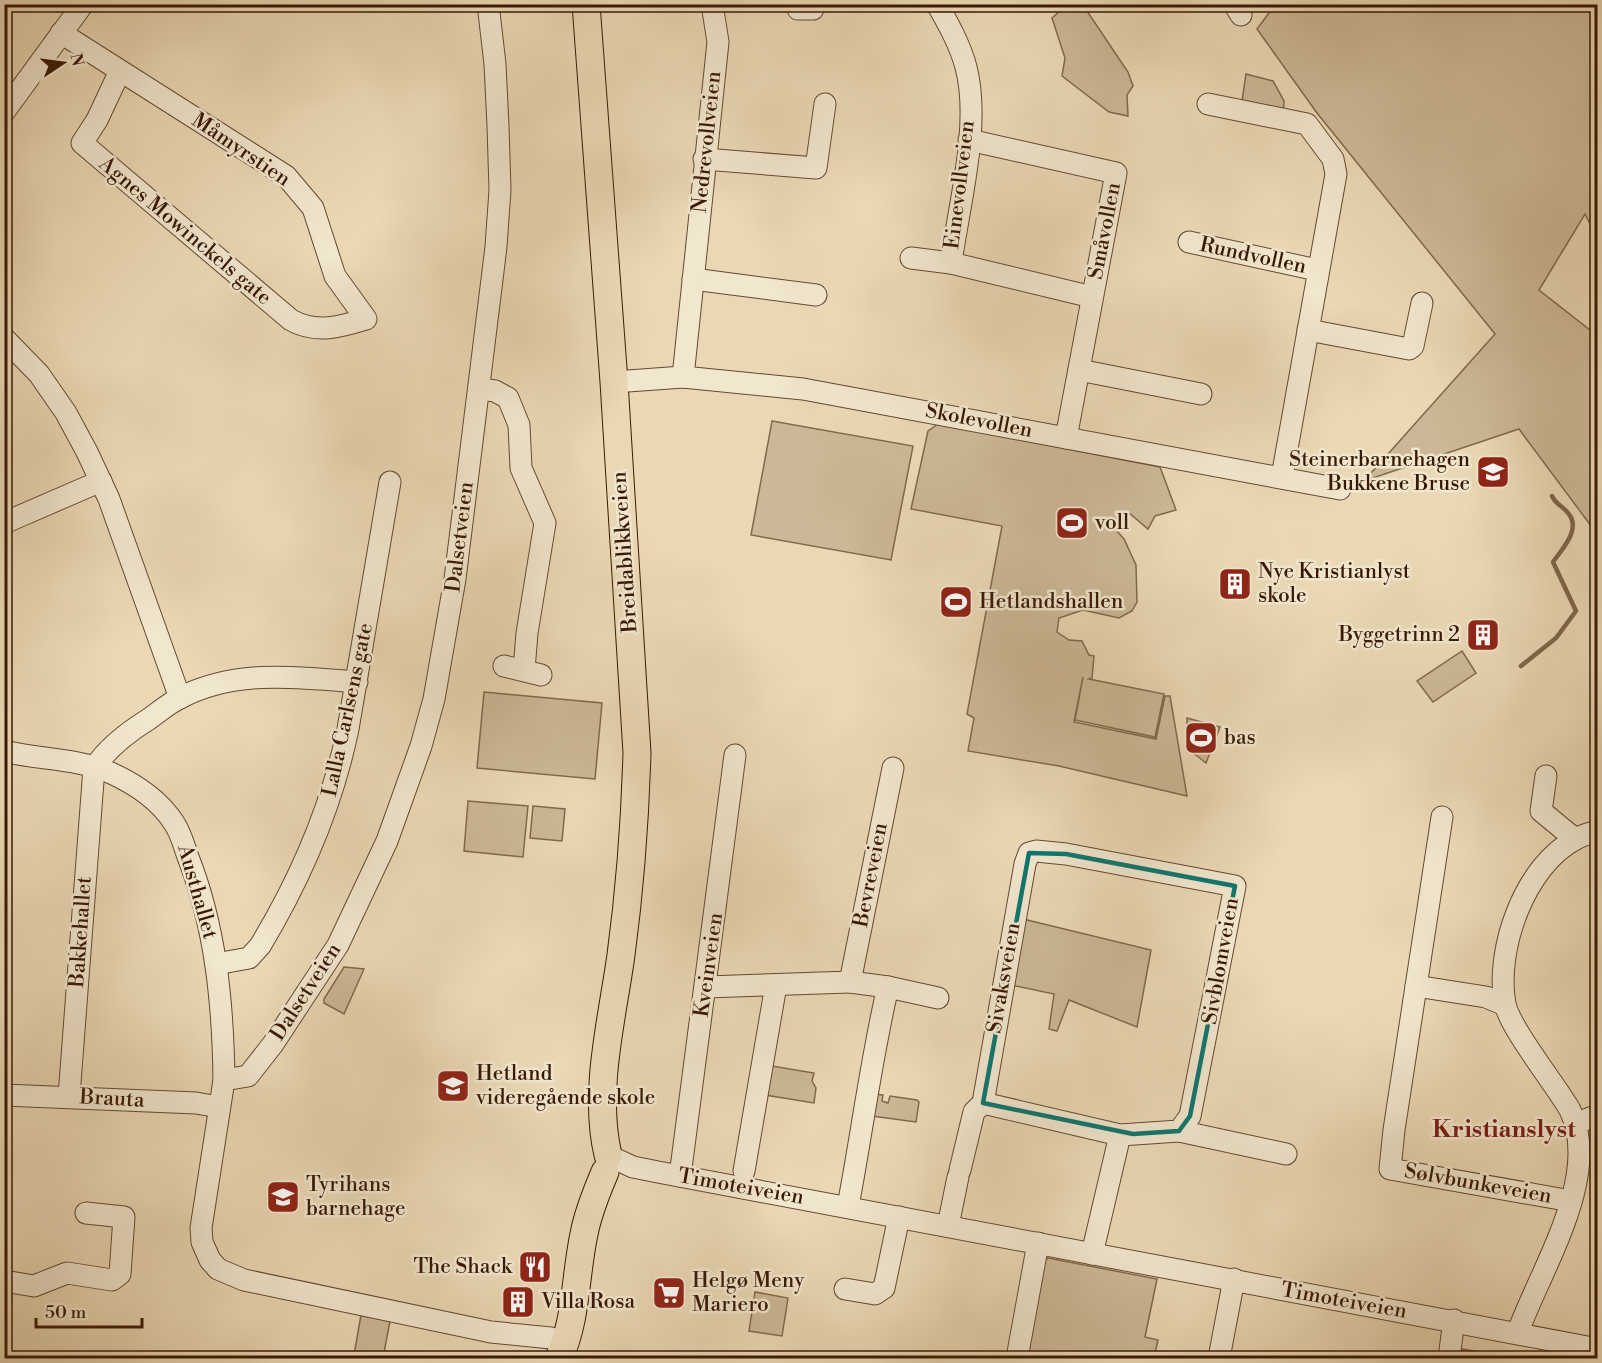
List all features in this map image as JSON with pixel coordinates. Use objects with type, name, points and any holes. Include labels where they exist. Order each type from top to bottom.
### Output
[{"type":"main road","name":"Breidablikkveien","points":[[560,1355],[574,1313],[584,1234],[582,1202],[602,1163],[601,1098],[624,933],[635,813],[637,753],[614,382],[586,4]]},
{"type":"street","points":[[7,102],[83,4]]},
{"type":"street","name":"Dalsetveien","points":[[224,1080],[248,1076],[273,1044],[338,945],[387,841],[421,746],[444,654],[480,389],[500,190],[495,64],[488,4]]},
{"type":"street","name":"Nedrevollveien","points":[[683,377],[718,42],[712,4]]},
{"type":"street","name":"Einevollveien","points":[[938,4],[959,45],[966,69],[969,140],[951,263]]},
{"type":"street","name":"Måmyrstien","points":[[61,33],[286,176],[313,208],[335,276],[366,319]]},
{"type":"street","name":"Agnes Mowinckels gate","points":[[120,71],[97,120],[82,143],[291,320],[314,330],[343,326],[366,319]]},
{"type":"street","points":[[705,159],[816,168],[825,104]]},
{"type":"street","name":"Rundvollen","points":[[1208,104],[1307,124],[1333,159],[1336,174],[1317,270],[1282,477]]},
{"type":"street","name":"Småvollen","points":[[969,140],[1116,173],[1066,438]]},
{"type":"street","name":"Rundvollen","points":[[1189,242],[1317,270]]},
{"type":"street","name":"Einevollveien","points":[[911,258],[951,263],[1092,297]]},
{"type":"street","points":[[693,279],[816,294]]},
{"type":"street","points":[[1308,330],[1409,349],[1413,346],[1422,303]]},
{"type":"street","points":[[4,338],[39,374],[66,412],[101,481],[180,698]]},
{"type":"street","points":[[1079,370],[1201,394]]},
{"type":"street","name":"Skolevollen","points":[[614,382],[683,377],[803,388],[1340,489]]},
{"type":"street","points":[[480,389],[495,391],[508,398],[519,425],[521,468],[545,523],[523,670]]},
{"type":"street","points":[[4,524],[101,481]]},
{"type":"street","name":"Lalla Carlsens gate","points":[[216,964],[249,958],[260,946],[300,872],[331,799],[340,767],[357,682],[390,482]]},
{"type":"street","points":[[94,768],[126,735],[180,698],[227,681],[257,677],[298,677],[357,682]]},
{"type":"street","name":"Austhallet","points":[[4,751],[110,773],[142,791],[160,805],[175,824],[196,876],[216,964],[222,1018],[224,1080]]},
{"type":"street","name":"Kveinveien","points":[[680,1176],[735,755]]},
{"type":"street","name":"Bakkehallet","points":[[69,1096],[94,768]]},
{"type":"street","name":"Bevreveien","points":[[850,982],[893,768]]},
{"type":"street","points":[[1546,776],[1540,811],[1575,839]]},
{"type":"street","name":"Sølvbunkeveien","points":[[1442,817],[1390,1169],[1571,1201]]},
{"type":"street","points":[[1518,1332],[1571,1201],[1580,1167],[1576,1123],[1512,1021],[1505,1005],[1506,949],[1511,927],[1531,884],[1544,866],[1575,839],[1598,831]]},
{"type":"street","name":"Sivblomveien","points":[[1029,853],[1035,851],[1066,854],[1234,886],[1199,1080],[1190,1116],[1179,1131]]},
{"type":"street","name":"Sivaksveien","points":[[948,1226],[974,1112],[983,1103],[1029,853]]},
{"type":"street","points":[[706,987],[850,982],[888,987],[938,998]]},
{"type":"street","points":[[744,1171],[776,985]]},
{"type":"street","points":[[1416,986],[1486,997],[1505,1005]]},
{"type":"street","points":[[848,1206],[876,1042],[888,987]]},
{"type":"street","points":[[224,1080],[201,1228],[206,1254],[218,1269],[266,1286],[523,1337],[551,1338],[560,1355]]},
{"type":"street","name":"Brauta","points":[[5,1100],[69,1096],[196,1103],[219,1107]]},
{"type":"street","points":[[983,1103],[1120,1135],[1179,1131],[1286,1154]]},
{"type":"street","points":[[1576,1123],[1598,1116]]},
{"type":"street","points":[[1092,1254],[1120,1135]]},
{"type":"street","name":"Timoteiveien","points":[[602,1163],[848,1206],[1598,1349]]},
{"type":"street","points":[[4,1281],[34,1286],[68,1273],[112,1280],[120,1274],[124,1217],[86,1213]]},
{"type":"street","points":[[845,1289],[875,1294],[884,1288],[899,1217]]},
{"type":"street","points":[[1017,1359],[1038,1243]]},
{"type":"street","points":[[1219,1359],[1234,1279]]},
{"type":"street","points":[[1449,1359],[1454,1320]]},
{"type":"highlighted area","points":[[1029,853],[1066,854],[1235,886],[1190,1116],[1179,1131],[1133,1134],[983,1103]]},
{"type":"shaded area","points":[[1067,5],[1083,5],[1128,72],[1133,86],[1127,95],[1128,116],[1109,112],[1062,76],[1065,58],[1052,18]]},
{"type":"shaded area","points":[[1275,5],[1597,5],[1597,238],[1585,214],[1539,290],[1595,334],[1597,343],[1597,534],[1519,429],[1364,481],[1495,334],[1317,113],[1257,29]]},
{"type":"shaded area","points":[[1246,74],[1273,81],[1284,101],[1283,115],[1241,108]]},
{"type":"shaded area","points":[[772,421],[913,446],[891,560],[751,535]]},
{"type":"shaded area","points":[[938,424],[1160,467],[1176,510],[1155,516],[1148,529],[1129,513],[1109,522],[1124,539],[1136,565],[1137,602],[1132,611],[1119,618],[1083,610],[1059,618],[1057,632],[1069,640],[1082,641],[1089,655],[1094,656],[1092,678],[1089,679],[1164,694],[1155,737],[1075,720],[1083,677],[1074,722],[1156,739],[1165,696],[1170,696],[1187,796],[1059,766],[968,751],[974,718],[967,714],[1002,526],[911,509],[928,431]]},
{"type":"shaded area","points":[[1462,651],[1476,673],[1433,702],[1417,681]]},
{"type":"shaded area","points":[[484,692],[602,703],[595,779],[477,768]]},
{"type":"shaded area","name":"bas","points":[[1187,718],[1220,727],[1206,763],[1187,748]]},
{"type":"shaded area","points":[[468,801],[528,806],[523,857],[464,851]]},
{"type":"shaded area","points":[[533,806],[565,809],[562,841],[530,838]]},
{"type":"shaded area","points":[[1023,919],[1151,950],[1137,1027],[1069,1000],[1057,1031],[1049,1029],[1054,994],[1011,985]]},
{"type":"shaded area","points":[[344,967],[364,969],[344,1014],[324,1003],[324,999]]},
{"type":"shaded area","points":[[766,1065],[814,1073],[812,1081],[816,1088],[814,1103],[765,1095]]},
{"type":"shaded area","points":[[873,1094],[883,1095],[882,1101],[888,1103],[890,1096],[917,1100],[919,1102],[916,1122],[872,1116]]},
{"type":"shaded area","points":[[1048,1258],[1157,1279],[1145,1337],[1158,1340],[1154,1358],[1022,1358],[1040,1263]]},
{"type":"shaded area","points":[[755,1292],[788,1298],[782,1336],[749,1331]]},
{"type":"shaded area","points":[[361,1315],[390,1321],[383,1358],[354,1355]]},
{"type":"shaded area","points":[[1462,1349],[1515,1358],[1461,1358]]},
{"type":"waterway","points":[[1521,666],[1556,638],[1576,611],[1553,562],[1569,539],[1573,526],[1572,519],[1552,496]]},
{"type":"place","name":"Steinerbarnehagen Bukkene Bruse","points":[[1493,472]]},
{"type":"place","name":"voll","points":[[1072,523]]},
{"type":"place","name":"Nye Kristianlyst skole","points":[[1235,584]]},
{"type":"place","name":"Hetlandshallen","points":[[956,602]]},
{"type":"place","name":"Byggetrinn 2","points":[[1483,635]]},
{"type":"place","name":"bas","points":[[1201,738]]},
{"type":"place","name":"Hetland videregående skole","points":[[453,1086]]},
{"type":"place","name":"Tyrihans barnehage","points":[[283,1197]]},
{"type":"place","name":"The Shack","points":[[535,1267]]},
{"type":"place","name":"Helgø Meny Mariero","points":[[669,1293]]},
{"type":"place","name":"Villa Rosa","points":[[518,1302]]},
{"type":"district","name":"Kristianslyst","points":[[1504,1130]]}]
